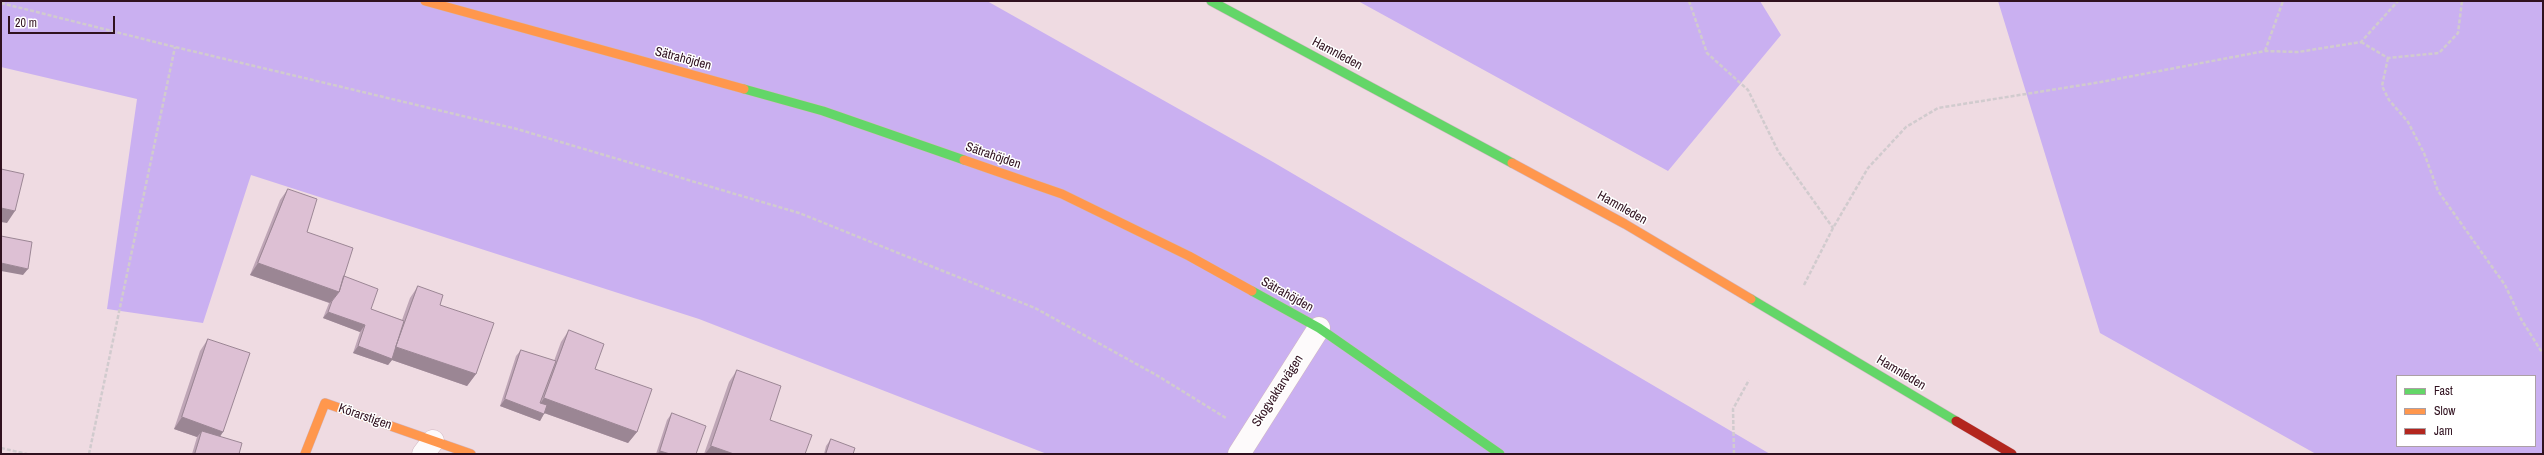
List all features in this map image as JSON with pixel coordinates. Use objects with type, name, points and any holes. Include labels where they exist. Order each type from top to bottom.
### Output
[{"type":"street","name":"Sätrahöjden","points":[[425,1],[823,111],[1062,194],[1190,256],[1319,328],[1500,454]]},
{"type":"street","name":"Hamnleden","points":[[1211,1],[1625,224],[2012,454]]},
{"type":"street","name":"Skogvaktarvägen","points":[[1239,454],[1250,434],[1319,328]]},
{"type":"street","name":"Körarstigen","points":[[306,454],[325,403],[428,447],[471,454]]},
{"type":"path","points":[[1689,1],[1707,53],[1748,90],[1778,151],[1832,228]]},
{"type":"path","points":[[2265,51],[2283,1]]},
{"type":"path","points":[[1804,285],[1832,228],[1868,168],[1906,127],[1938,108],[2101,82],[2265,51],[2298,52],[2361,42],[2398,1]]},
{"type":"path","points":[[2361,42],[2388,58],[2438,53],[2458,33],[2462,1]]},
{"type":"path","points":[[1,2],[175,47],[517,129],[799,213],[1035,308],[1158,376],[1250,434]]},
{"type":"path","points":[[89,454],[175,47]]},
{"type":"path","points":[[2388,58],[2382,86],[2389,100],[2408,122],[2424,153],[2438,191],[2505,285],[2521,319],[2543,354]]},
{"type":"path","points":[[1734,454],[1733,409],[1749,380]]},
{"type":"path","points":[[1,448],[27,454]]},
{"type":"shaded area","points":[[1,1],[987,1],[1273,162],[1770,454],[1047,454],[699,319],[251,175],[203,323],[107,309],[137,99],[1,67]]},
{"type":"shaded area","points":[[1358,1],[1760,1],[1781,35],[1668,171]]},
{"type":"shaded area","points":[[1998,1],[2543,1],[2543,454],[2316,454],[2100,333]]},
{"type":"building","points":[[1,169],[24,174],[15,211],[1,208]]},
{"type":"building","points":[[288,189],[317,199],[307,232],[353,248],[339,292],[258,263]]},
{"type":"building","points":[[1,236],[32,242],[28,269],[1,263]]},
{"type":"building","points":[[344,276],[378,289],[371,309],[404,321],[392,359],[358,346],[365,325],[328,312],[332,301],[339,292]]},
{"type":"building","points":[[418,286],[443,295],[440,305],[494,323],[476,374],[396,347]]},
{"type":"building","points":[[569,330],[604,344],[595,369],[652,389],[637,432],[544,398]]},
{"type":"building","points":[[208,339],[250,353],[223,432],[182,417]]},
{"type":"building","points":[[521,350],[556,361],[540,403],[547,405],[544,414],[505,399]]},
{"type":"building","points":[[737,370],[781,386],[770,420],[812,435],[805,454],[734,454],[711,446]]},
{"type":"building","points":[[672,413],[706,426],[696,454],[670,454],[660,451]]},
{"type":"building","points":[[202,431],[242,443],[239,454],[195,454]]},
{"type":"building","points":[[831,439],[855,448],[853,454],[826,454]]},
{"type":"traffic: fast","points":[[1211,1],[1512,163]]},
{"type":"traffic: fast","points":[[744,89],[823,111],[964,160]]},
{"type":"traffic: fast","points":[[1252,291],[1319,328],[1500,454]]},
{"type":"traffic: fast","points":[[1751,299],[1956,421]]},
{"type":"traffic: slow","points":[[425,1],[744,89]]},
{"type":"traffic: slow","points":[[964,160],[1062,194],[1189,256],[1252,291]]},
{"type":"traffic: slow","points":[[1512,163],[1625,224],[1751,299]]},
{"type":"traffic: slow","points":[[305,454],[325,403],[471,454]]},
{"type":"traffic: jam","points":[[1956,421],[2012,454]]}]
